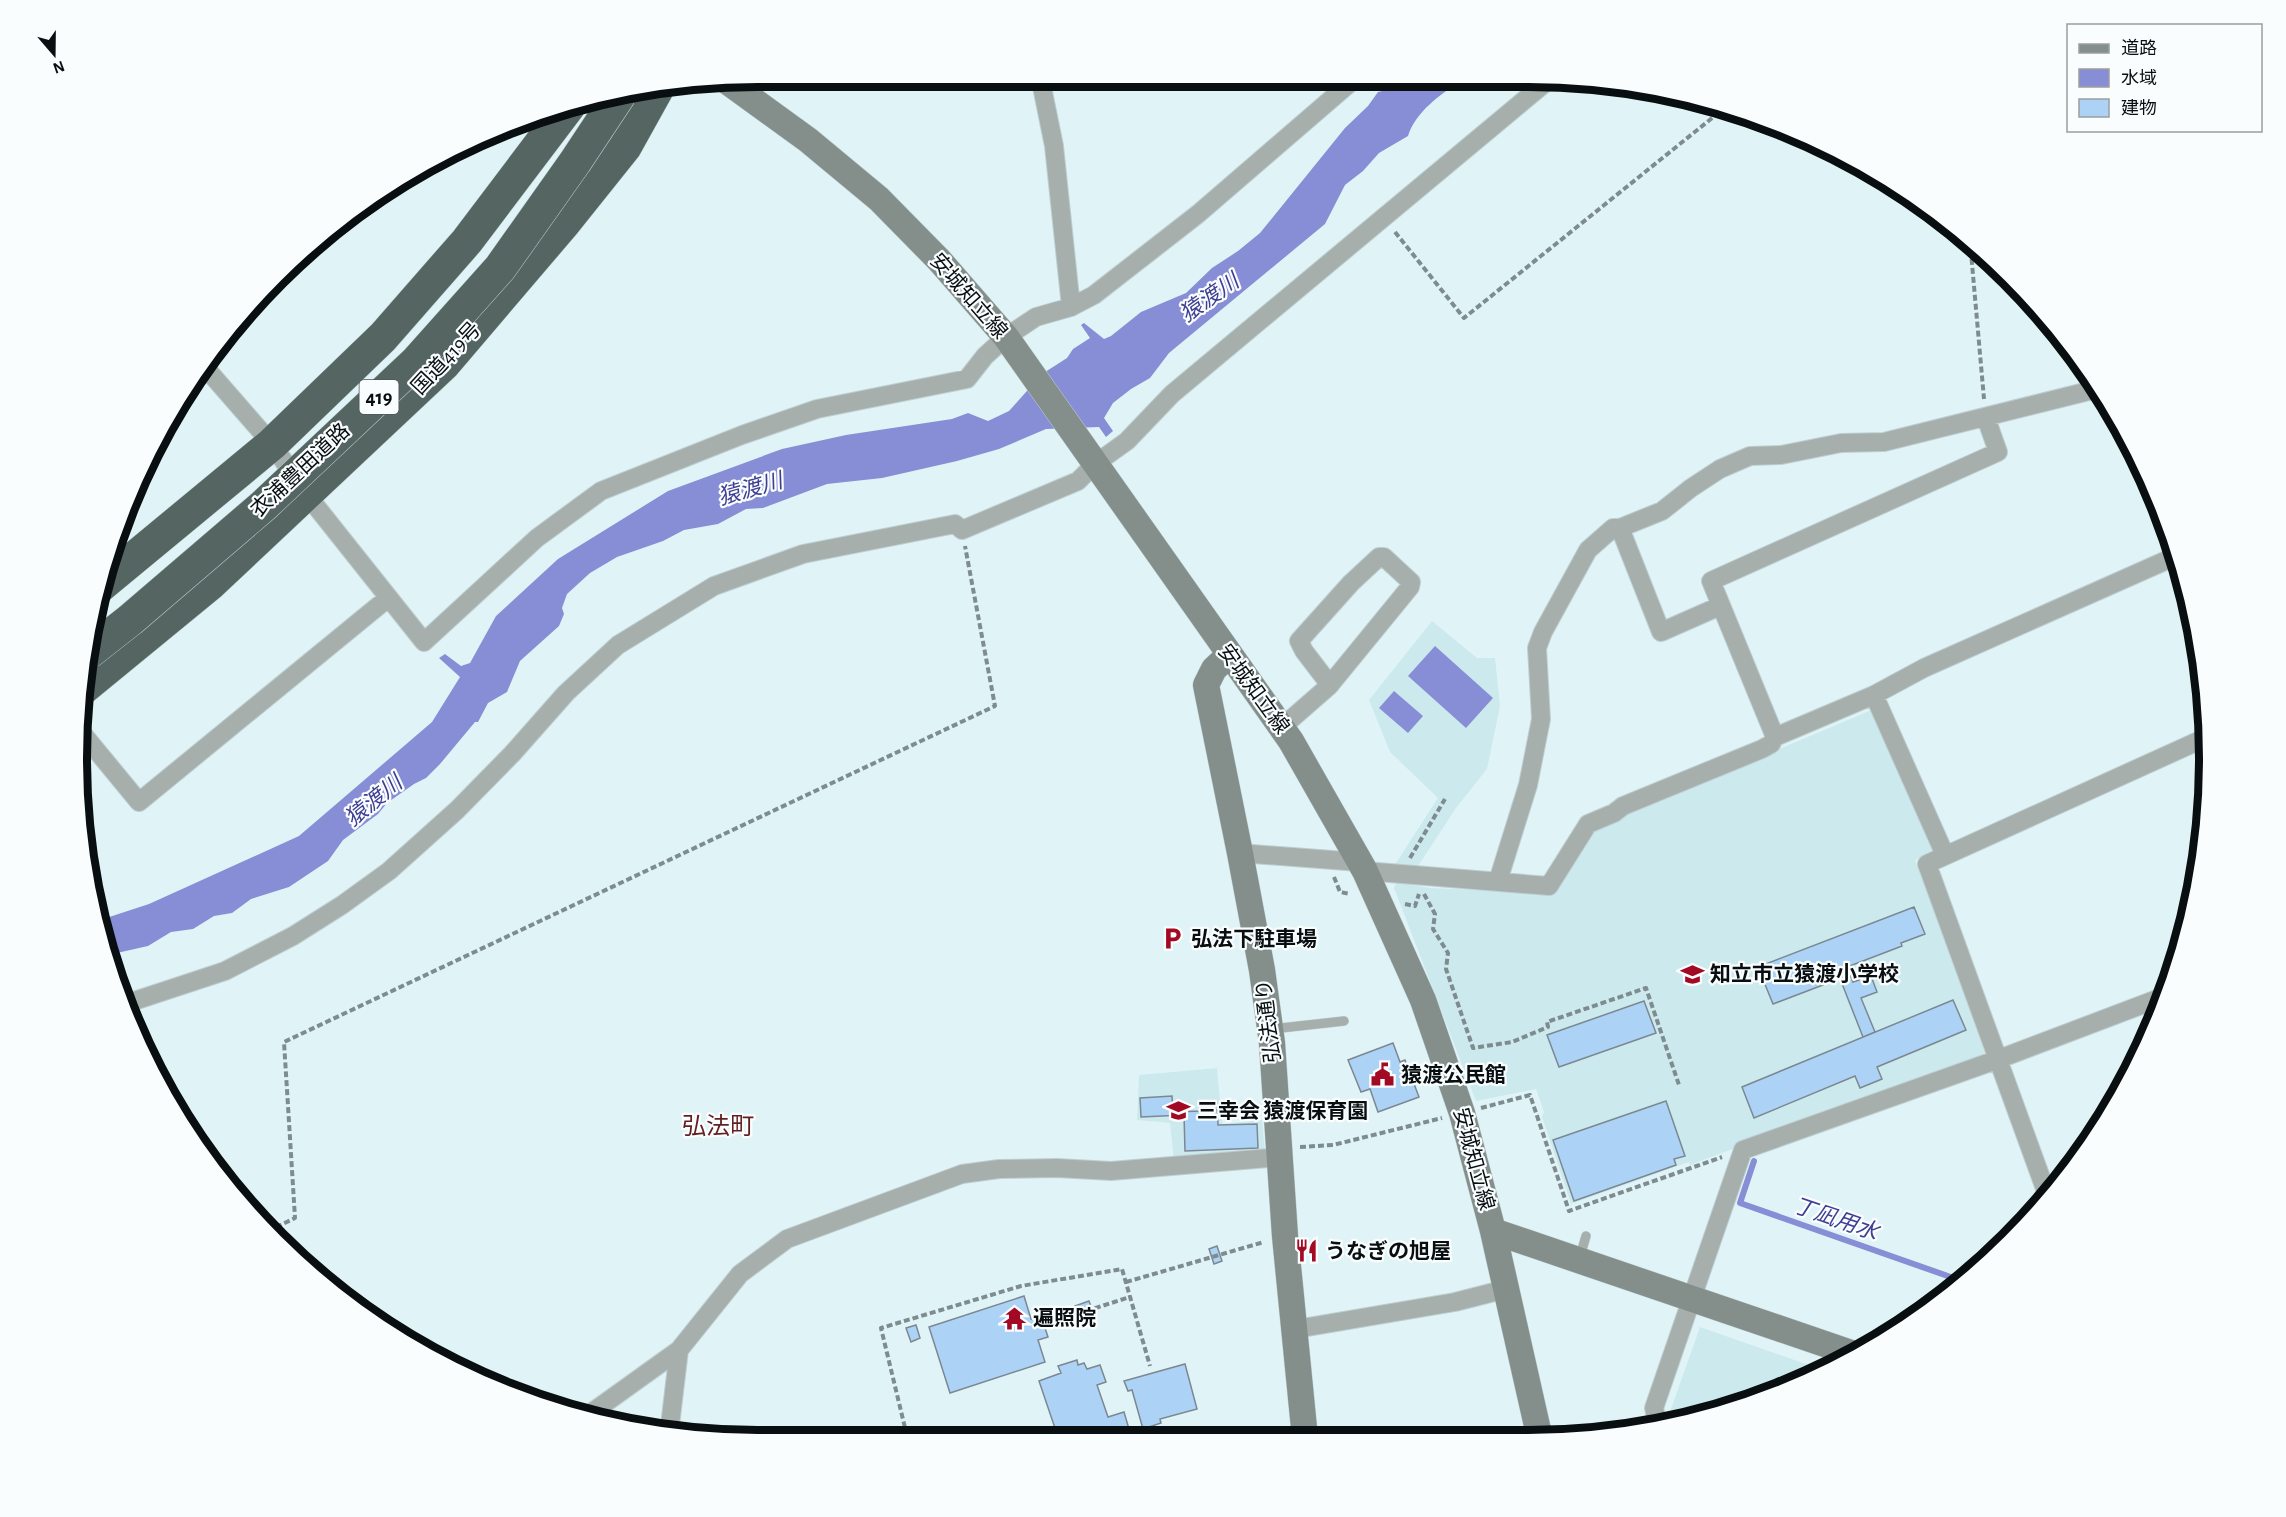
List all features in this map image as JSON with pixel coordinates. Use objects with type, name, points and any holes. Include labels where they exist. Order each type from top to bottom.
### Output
[{"type":"highway","name":"国道419号","points":[[92,681],[210,584],[444,364],[565,222],[625,147],[653,96]]},
{"type":"highway","name":"衣浦豊田道路","points":[[97,646],[263,506],[416,362],[500,268],[614,103]]},
{"type":"highway","name":"衣浦豊田道路","points":[[102,620],[273,477],[386,367],[521,209],[589,109]]},
{"type":"highway","name":"419","points":[[113,575],[272,444],[383,337],[467,241],[560,118]]},
{"type":"main road","name":"安城知立線","points":[[736,88],[808,140],[879,199],[939,260],[1010,342],[1291,741],[1362,867],[1423,1000],[1462,1113],[1493,1231],[1538,1430]]},
{"type":"main road","name":"弘法通り","points":[[1229,655],[1214,669],[1206,685],[1240,853],[1256,961],[1270,1029],[1285,1236],[1304,1430]]},
{"type":"main road","points":[[1493,1231],[1583,1248],[1693,1299],[1844,1350]]},
{"type":"street","points":[[1042,87],[1054,146],[1071,307]]},
{"type":"street","points":[[209,372],[272,444],[307,495],[423,642],[537,538],[601,491],[817,408],[967,379],[985,356],[1010,342],[1036,317],[1071,307],[1095,295],[1198,214],[1345,87]]},
{"type":"street","points":[[133,1001],[225,970],[293,936],[342,905],[389,871],[457,810],[512,754],[566,693],[618,645],[714,586],[803,554],[955,524],[962,530],[1078,481],[1091,458],[1127,441],[1172,394],[1540,87]]},
{"type":"street","points":[[1498,880],[1528,785],[1541,718],[1537,648],[1543,632],[1588,550],[1613,528],[1620,528],[1662,511],[1720,469],[1750,456],[1781,455],[1841,444],[1884,442],[2090,391]]},
{"type":"street","points":[[1775,737],[1710,581],[1998,452],[1986,418]]},
{"type":"street","points":[[1620,528],[1661,632],[1720,606]]},
{"type":"street","points":[[1281,728],[1330,685],[1410,588],[1411,582],[1384,557],[1379,557],[1352,583],[1299,640],[1304,651],[1330,685]]},
{"type":"street","points":[[1240,853],[1550,886],[1588,824],[1614,813],[1623,806],[1762,749],[1771,744],[1775,737],[1874,695],[1924,668],[2168,560]]},
{"type":"street","points":[[87,739],[139,802],[388,598]]},
{"type":"street","points":[[1874,695],[1945,855]]},
{"type":"street","points":[[2044,1186],[1927,864],[2199,741]]},
{"type":"street","points":[[1656,1417],[1654,1408],[1743,1150],[1999,1059],[2153,1000]]},
{"type":"street","points":[[596,1410],[679,1350],[740,1274],[787,1239],[962,1174],[999,1168],[1111,1171],[1279,1153]]},
{"type":"street","points":[[1296,1329],[1455,1302],[1506,1289]]},
{"type":"street","points":[[670,1424],[679,1350]]},
{"type":"lane","points":[[1270,1029],[1344,1021]]},
{"type":"path","points":[[1384,218],[1464,318],[1716,115]]},
{"type":"path","points":[[1971,255],[1986,418]]},
{"type":"path","points":[[278,1226],[295,1218],[284,1042],[995,706],[962,530]]},
{"type":"path","points":[[1421,887],[1435,914],[1433,929],[1448,953],[1446,969],[1473,1048],[1512,1042],[1548,1027],[1547,1022],[1646,988],[1679,1085]]},
{"type":"path","points":[[1279,1153],[1333,1145],[1530,1095],[1569,1211],[1743,1150]]},
{"type":"path","points":[[1126,1282],[1285,1236]]},
{"type":"path","points":[[906,1430],[881,1328],[1021,1286],[1122,1269],[1150,1366]]},
{"type":"path","points":[[1052,1322],[1130,1297]]},
{"type":"shaded area","points":[[1432,621],[1477,658],[1495,658],[1500,706],[1487,769],[1456,808],[1418,866],[1394,866],[1438,798],[1390,752],[1369,700]]},
{"type":"shaded area","name":"知立市立猿渡小学校","points":[[1874,709],[1936,851],[1915,860],[1987,1054],[1690,1165],[1689,1162],[1571,1204],[1542,1117],[1544,1112],[1536,1089],[1476,1101],[1394,888],[1397,882],[1430,888],[1551,893],[1588,830]]},
{"type":"shaded area","name":"三幸会 猿渡保育園","points":[[1217,1068],[1222,1124],[1262,1120],[1265,1152],[1174,1161],[1170,1123],[1137,1120],[1139,1075]]},
{"type":"shaded area","points":[[1700,1327],[1812,1366],[1784,1379],[1701,1407],[1672,1414],[1671,1409]]},
{"type":"water","name":"猿渡川","points":[[1452,87],[1422,112],[1408,136],[1379,153],[1363,171],[1345,185],[1325,224],[1169,353],[1150,378],[1113,403],[1104,418],[1113,431],[1106,437],[1099,427],[1046,429],[999,449],[957,461],[882,478],[827,484],[763,508],[746,509],[718,524],[684,530],[663,541],[617,557],[590,573],[567,594],[562,608],[564,614],[559,626],[520,661],[507,692],[488,703],[478,722],[475,722],[440,764],[426,778],[387,803],[378,814],[343,840],[328,861],[289,887],[251,899],[232,913],[214,916],[193,929],[171,932],[148,946],[117,953],[107,918],[149,904],[299,836],[432,722],[460,677],[439,658],[445,654],[461,666],[470,663],[496,616],[558,559],[668,491],[782,449],[846,435],[952,419],[968,413],[988,421],[1009,411],[1042,374],[1067,358],[1073,349],[1090,338],[1081,325],[1084,323],[1104,339],[1111,336],[1141,312],[1186,293],[1212,268],[1260,233],[1345,128],[1368,106],[1378,92],[1395,88]]},
{"type":"water","points":[[1435,646],[1493,698],[1466,728],[1408,676]]},
{"type":"water","points":[[1394,691],[1423,716],[1408,733],[1379,708]]},
{"type":"building","points":[[1914,907],[1925,934],[1901,943],[1902,946],[1821,977],[1823,985],[1773,1004],[1758,967]]},
{"type":"building","points":[[1847,967],[1853,982],[1871,976],[1877,992],[1861,998],[1875,1032],[1863,1037],[1837,971]]},
{"type":"building","points":[[1953,1000],[1966,1030],[1877,1067],[1882,1079],[1860,1088],[1855,1076],[1754,1118],[1742,1087]]},
{"type":"building","points":[[1644,1001],[1656,1033],[1559,1067],[1547,1035]]},
{"type":"building","name":"猿渡公民館","points":[[1393,1043],[1400,1062],[1405,1060],[1419,1097],[1378,1112],[1370,1089],[1361,1092],[1348,1060]]},
{"type":"building","points":[[1172,1096],[1173,1112],[1201,1111],[1201,1102],[1217,1102],[1218,1125],[1257,1124],[1258,1148],[1185,1151],[1184,1115],[1141,1117],[1140,1098]]},
{"type":"building","points":[[1666,1101],[1685,1156],[1674,1159],[1676,1165],[1574,1201],[1553,1140]]},
{"type":"building","points":[[1217,1246],[1222,1261],[1214,1264],[1209,1249]]},
{"type":"building","points":[[1024,1296],[1031,1319],[1041,1316],[1048,1337],[1038,1340],[1045,1362],[950,1393],[929,1327]]},
{"type":"building","points":[[1089,1301],[1094,1315],[1079,1320],[1075,1306]]},
{"type":"building","points":[[916,1325],[920,1338],[911,1342],[906,1328]]},
{"type":"building","points":[[1077,1360],[1078,1365],[1084,1363],[1087,1369],[1100,1365],[1106,1382],[1097,1385],[1108,1417],[1124,1412],[1129,1429],[1056,1430],[1039,1381],[1061,1373],[1058,1366]]},
{"type":"building","points":[[1185,1364],[1197,1409],[1160,1419],[1161,1423],[1143,1429],[1132,1390],[1128,1391],[1124,1381]]},
{"type":"waterway","name":"丁凪用水","points":[[1754,1161],[1740,1203],[1952,1278]]},
{"type":"place","name":"弘法下駐車場","points":[[1173,939]]},
{"type":"place","name":"知立市立猿渡小学校","points":[[1692,974]]},
{"type":"place","name":"猿渡公民館","points":[[1383,1075]]},
{"type":"place","name":"三幸会 猿渡保育園","points":[[1179,1111]]},
{"type":"place","name":"うなぎの旭屋","points":[[1307,1251]]},
{"type":"place","name":"遍照院","points":[[1015,1318]]},
{"type":"district","name":"弘法町","points":[[718,1126]]}]
